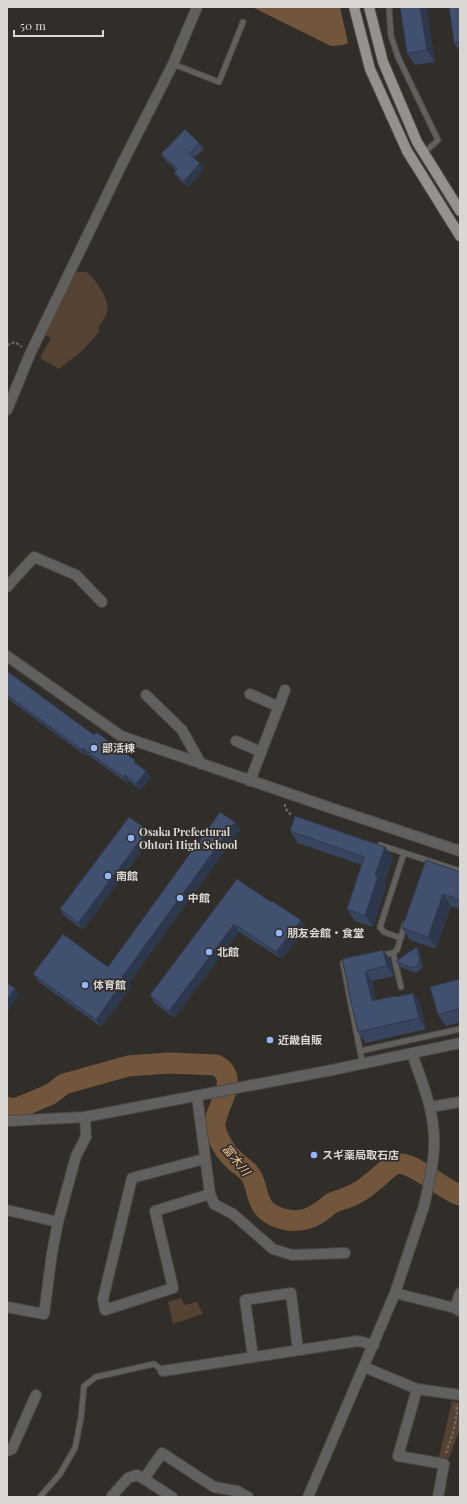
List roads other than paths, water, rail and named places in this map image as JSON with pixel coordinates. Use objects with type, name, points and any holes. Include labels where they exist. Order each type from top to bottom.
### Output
[{"type":"main road","points":[[354,7],[370,69],[407,151],[460,236]]},
{"type":"main road","points":[[369,7],[383,62],[417,142],[460,211]]},
{"type":"street","points":[[7,410],[11,390],[30,354],[119,169],[173,64],[197,7]]},
{"type":"street","points":[[7,587],[34,556],[76,575],[102,602]]},
{"type":"street","points":[[7,656],[121,736],[460,851]]},
{"type":"street","points":[[250,781],[285,690]]},
{"type":"street","points":[[250,694],[279,707]]},
{"type":"street","points":[[146,695],[182,730],[201,764]]},
{"type":"street","points":[[236,741],[261,752]]},
{"type":"street","points":[[7,1121],[85,1117],[363,1064],[460,1043]]},
{"type":"street","points":[[308,1497],[395,1293],[424,1206],[434,1148],[430,1107],[412,1054]]},
{"type":"street","points":[[197,1096],[204,1159],[210,1194],[214,1204],[233,1214],[273,1249],[292,1255],[345,1253]]},
{"type":"street","points":[[430,1107],[460,1102]]},
{"type":"street","points":[[7,1307],[44,1314],[52,1252],[58,1222],[76,1156],[86,1137],[85,1117]]},
{"type":"street","points":[[204,1159],[132,1178],[104,1299],[105,1310],[173,1288],[155,1211],[210,1194]]},
{"type":"street","points":[[7,1210],[58,1222]]},
{"type":"street","points":[[253,1357],[245,1300],[291,1293],[298,1350]]},
{"type":"street","points":[[395,1293],[457,1310],[460,1294]]},
{"type":"street","points":[[163,1371],[358,1341],[374,1345]]},
{"type":"street","points":[[364,1368],[417,1389],[457,1395]]},
{"type":"street","points":[[417,1389],[398,1456],[444,1464],[438,1497]]},
{"type":"street","points":[[7,1451],[12,1449],[36,1395]]},
{"type":"street","points":[[144,1479],[162,1453],[214,1487],[237,1491],[248,1497]]},
{"type":"street","points":[[114,1497],[112,1496],[128,1478],[137,1475],[172,1497]]},
{"type":"lane","points":[[389,7],[391,36],[398,58],[438,140],[424,153]]},
{"type":"lane","points":[[173,64],[219,82],[243,22]]},
{"type":"lane","points":[[374,844],[460,871]]},
{"type":"lane","points":[[401,938],[384,932],[380,927],[404,853]]},
{"type":"lane","points":[[424,868],[426,860]]},
{"type":"lane","points":[[379,956],[393,953],[397,950],[408,917]]},
{"type":"lane","points":[[393,953],[401,987]]},
{"type":"lane","points":[[357,960],[342,963],[363,1064]]},
{"type":"lane","points":[[360,1051],[460,1029]]},
{"type":"lane","points":[[40,1497],[60,1474],[75,1448],[81,1418],[84,1386],[96,1377],[154,1364],[163,1371]]},
{"type":"waterway","name":"富木川","points":[[7,1107],[10,1109],[18,1108],[51,1094],[64,1084],[128,1066],[169,1063],[216,1065],[224,1071],[227,1078],[225,1094],[216,1119],[215,1127],[218,1136],[222,1146],[228,1154],[253,1178],[260,1202],[269,1213],[287,1220],[308,1219],[332,1203],[362,1190],[390,1167],[396,1164],[410,1166],[460,1195]]},
{"type":"place","name":"部活棟","points":[[94,748]]},
{"type":"place","name":"Osaka Prefectural Ohtori High School","points":[[131,838]]},
{"type":"place","name":"南館","points":[[108,876]]},
{"type":"place","name":"中館","points":[[180,898]]},
{"type":"place","name":"朋友会館・食堂","points":[[279,933]]},
{"type":"place","name":"北館","points":[[209,952]]},
{"type":"place","name":"体育館","points":[[85,985]]},
{"type":"place","name":"近畿自販","points":[[270,1040]]},
{"type":"place","name":"スギ薬局取石店","points":[[314,1155]]}]
